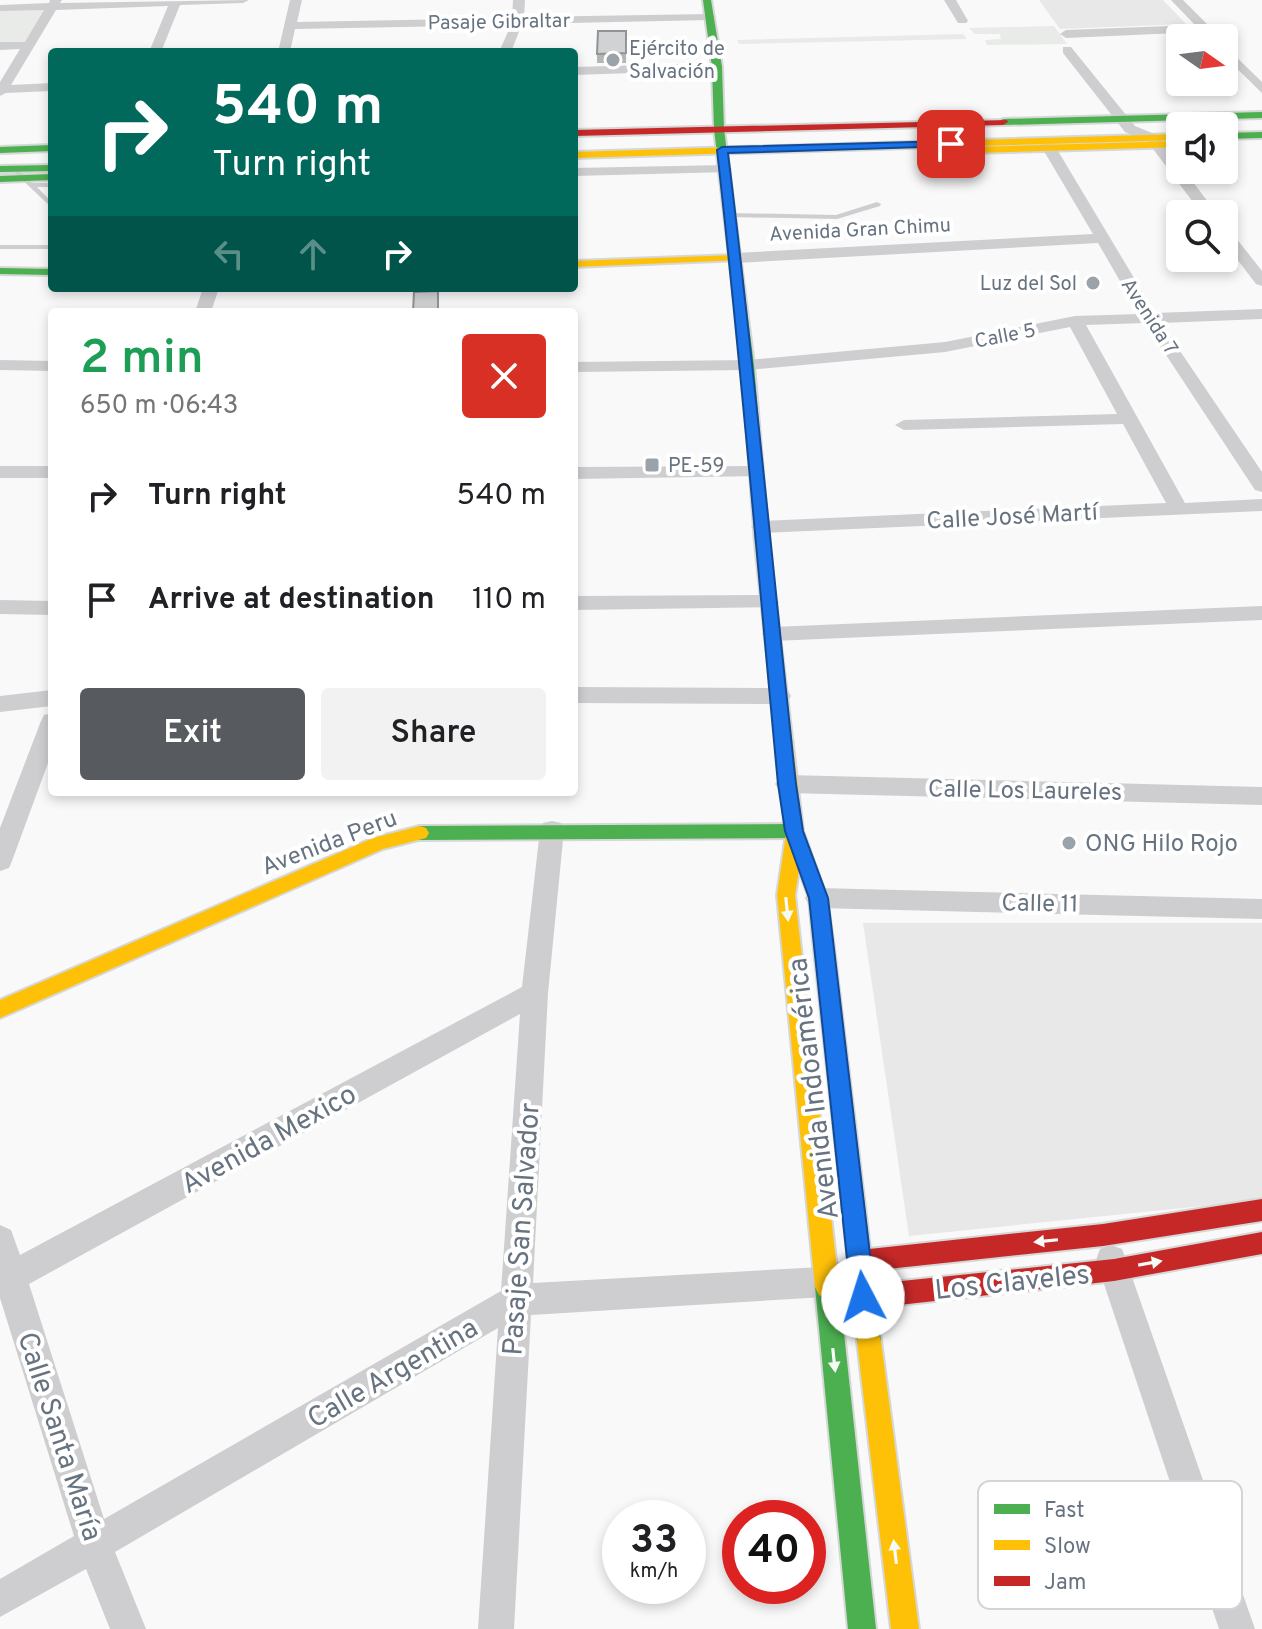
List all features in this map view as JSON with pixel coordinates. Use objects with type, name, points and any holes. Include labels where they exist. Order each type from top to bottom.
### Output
[{"type":"main road","name":"Avenida Indoamérica","points":[[709,8],[729,215],[748,365],[755,472],[787,784],[794,831],[818,898],[863,1297],[905,1629]]},
{"type":"main road","points":[[578,158],[1262,115]]},
{"type":"main road","points":[[1126,124],[1166,127]]},
{"type":"main road","points":[[1238,130],[1261,135]]},
{"type":"main road","points":[[578,133],[722,149]]},
{"type":"main road","points":[[1238,136],[1261,135]]},
{"type":"main road","points":[[1238,139],[1261,135]]},
{"type":"main road","points":[[578,145],[722,149],[1048,145],[1166,139]]},
{"type":"main road","points":[[1154,141],[1166,142]]},
{"type":"main road","points":[[0,150],[48,148]]},
{"type":"main road","points":[[11,173],[48,159]]},
{"type":"main road","points":[[11,173],[48,168]]},
{"type":"main road","points":[[11,173],[48,177]]},
{"type":"main road","name":"Avenida Gran Chimu","points":[[578,264],[736,258]]},
{"type":"main road","points":[[0,271],[48,272]]},
{"type":"main road","name":"Avenida Peru","points":[[0,1009],[379,843],[430,831],[794,831]]},
{"type":"main road","name":"Avenida Indoamérica","points":[[794,831],[786,895],[862,1629]]},
{"type":"main road","name":"Los Claveles","points":[[860,1261],[1103,1235],[1262,1210]]},
{"type":"main road","name":"Los Claveles","points":[[825,1282],[863,1297],[1114,1270],[1262,1243]]},
{"type":"street","points":[[0,8],[54,3],[243,0]]},
{"type":"street","points":[[285,48],[296,0]]},
{"type":"street","points":[[507,48],[518,21],[519,0]]},
{"type":"street","points":[[950,0],[962,21]]},
{"type":"street","points":[[1177,0],[1200,24]]},
{"type":"street","points":[[1,90],[54,3]]},
{"type":"street","points":[[157,48],[175,3]]},
{"type":"street","name":"Pasaje Gibraltar","points":[[289,26],[518,21],[709,8]]},
{"type":"street","points":[[1066,34],[1166,30]]},
{"type":"street","points":[[0,46],[28,45]]},
{"type":"street","points":[[1067,50],[1126,124],[1154,141],[1199,200]]},
{"type":"street","points":[[1238,64],[1262,89]]},
{"type":"street","points":[[578,71],[717,67]]},
{"type":"street","points":[[1245,71],[1262,70]]},
{"type":"street","points":[[1,90],[48,87]]},
{"type":"street","name":"Avenida 7","points":[[1048,145],[1150,318],[1262,486]]},
{"type":"street","points":[[578,171],[722,149]]},
{"type":"street","name":"Avenida Gran Chimu","points":[[736,258],[1101,238]]},
{"type":"street","points":[[1238,250],[1262,281]]},
{"type":"street","name":"Calle 5","points":[[578,367],[748,365],[945,347],[1075,321],[1262,314]]},
{"type":"street","points":[[1075,321],[1178,508]]},
{"type":"street","points":[[0,365],[48,366]]},
{"type":"street","points":[[904,425],[1128,419]]},
{"type":"street","points":[[0,472],[48,472]]},
{"type":"street","points":[[578,473],[755,472]]},
{"type":"street","name":"Calle José Martí","points":[[761,527],[1262,505]]},
{"type":"street","points":[[578,603],[769,602]]},
{"type":"street","points":[[0,607],[48,608]]},
{"type":"street","points":[[773,634],[1262,613]]},
{"type":"street","points":[[578,695],[780,696]]},
{"type":"street","points":[[0,704],[48,698]]},
{"type":"street","points":[[0,861],[6,828],[48,730]]},
{"type":"street","name":"Calle Los Laureles","points":[[787,784],[1262,796]]},
{"type":"street","name":"Pasaje San Salvador","points":[[496,1629],[535,993],[552,830]]},
{"type":"street","name":"Calle 11","points":[[818,898],[1262,909]]},
{"type":"street","name":"Avenida Mexico","points":[[5,1280],[535,993]]},
{"type":"street","points":[[1103,1235],[1186,1481]]},
{"type":"street","name":"Calle Santa María","points":[[0,1240],[5,1280],[94,1544],[128,1629]]},
{"type":"street","name":"Los Claveles","points":[[825,1282],[860,1261]]},
{"type":"street","name":"Calle Argentina","points":[[0,1599],[516,1300],[825,1282]]},
{"type":"street","points":[[1230,1609],[1237,1629]]},
{"type":"lane","points":[[11,173],[48,184]]},
{"type":"lane","points":[[11,173],[48,203]]},
{"type":"lane","points":[[729,215],[837,217],[877,204]]},
{"type":"lane","points":[[0,247],[48,247]]},
{"type":"shaded area","points":[[1039,0],[1163,0],[1186,24],[1166,24],[1060,29]]},
{"type":"shaded area","points":[[52,6],[28,45],[0,46],[0,8]]},
{"type":"shaded area","points":[[1054,26],[1067,44],[987,45],[985,40],[1001,39],[1000,34],[975,34],[969,28]]},
{"type":"shaded area","points":[[963,34],[967,39],[739,44],[737,40]]},
{"type":"shaded area","points":[[863,923],[1262,923],[1262,1200],[909,1236]]},
{"type":"building","points":[[598,31],[626,31],[626,53],[597,54]]},
{"type":"building","points":[[414,292],[438,292],[438,308],[413,308]]},
{"type":"traffic: fast","points":[[707,0],[717,67],[719,129],[748,365],[762,543]]},
{"type":"traffic: fast","points":[[1003,122],[1262,115]]},
{"type":"traffic: fast","points":[[1238,136],[1262,135]]},
{"type":"traffic: fast","points":[[0,150],[48,148]]},
{"type":"traffic: fast","points":[[0,169],[48,168]]},
{"type":"traffic: fast","points":[[0,179],[48,177]]},
{"type":"traffic: fast","points":[[0,271],[48,272]]},
{"type":"traffic: fast","points":[[420,833],[794,831]]},
{"type":"traffic: fast","points":[[823,940],[869,1341]]},
{"type":"traffic: fast","points":[[827,1287],[862,1629]]},
{"type":"traffic: slow","points":[[578,155],[1166,137]]},
{"type":"traffic: slow","points":[[974,150],[1166,144]]},
{"type":"traffic: slow","points":[[578,264],[736,258]]},
{"type":"traffic: slow","points":[[762,543],[794,831],[818,898],[823,940]]},
{"type":"traffic: slow","points":[[0,1009],[379,843],[420,833]]},
{"type":"traffic: slow","points":[[794,836],[786,895],[827,1287]]},
{"type":"traffic: slow","points":[[869,1341],[905,1629]]},
{"type":"traffic: jam","points":[[578,133],[1003,122]]},
{"type":"traffic: jam","points":[[860,1261],[1103,1235],[1262,1210]]},
{"type":"traffic: jam","points":[[844,1290],[863,1297],[1114,1270],[1262,1243]]},
{"type":"place","name":"Ejército de Salvación","points":[[613,60]]},
{"type":"place","name":"Luz del Sol","points":[[1093,283]]},
{"type":"place","name":"PE-59","points":[[652,465]]},
{"type":"place","name":"ONG Hilo Rojo","points":[[1069,843]]},
{"type":"route","points":[[863,1297],[818,898],[794,831],[787,784],[755,472],[748,365],[722,150],[951,144]]}]
